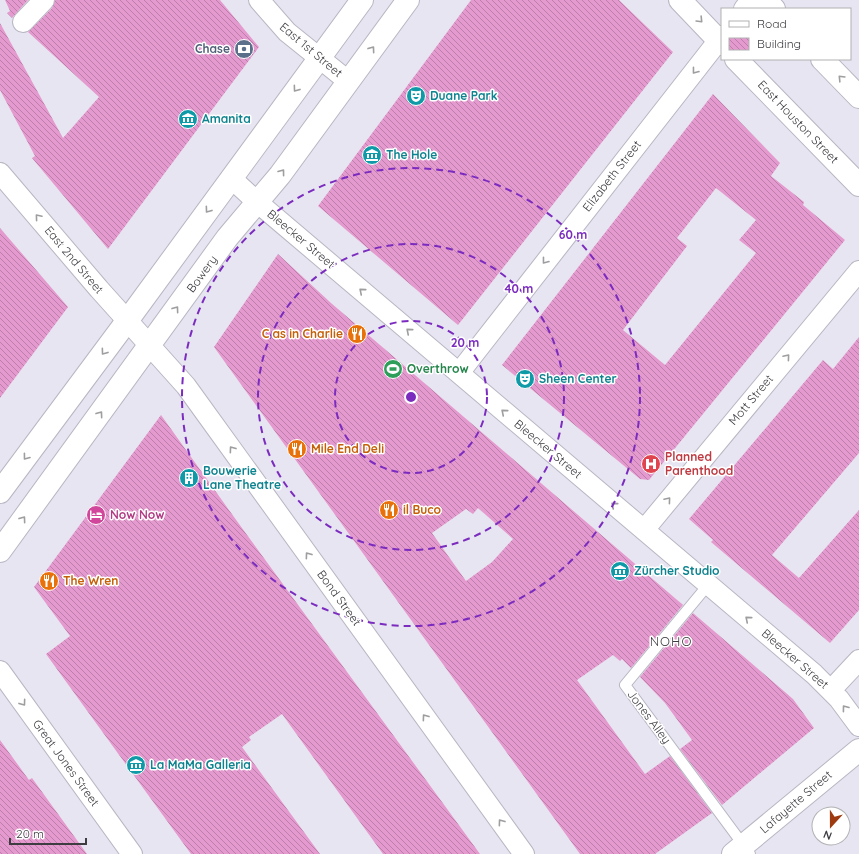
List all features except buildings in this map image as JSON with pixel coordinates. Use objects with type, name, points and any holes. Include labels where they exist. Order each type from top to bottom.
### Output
[{"type":"main road","points":[[0,492],[362,0]]},
{"type":"main road","name":"Bowery","points":[[0,551],[227,238],[280,175],[408,0]]},
{"type":"main road","points":[[680,0],[721,40]]},
{"type":"main road","points":[[765,0],[773,8]]},
{"type":"main road","name":"East Houston Street","points":[[737,60],[859,185]]},
{"type":"main road","points":[[823,60],[859,97]]},
{"type":"main road","name":"Lafayette Street","points":[[742,851],[859,750]]},
{"type":"street","points":[[23,22],[44,0]]},
{"type":"street","name":"East 1st Street","points":[[259,0],[288,32],[348,80]]},
{"type":"street","points":[[745,8],[751,0]]},
{"type":"street","name":"Elizabeth Street","points":[[458,373],[721,40]]},
{"type":"street","name":"East 2nd Street","points":[[0,173],[150,346]]},
{"type":"street","name":"Bleecker Street","points":[[231,178],[257,202],[814,674],[839,699],[859,726]]},
{"type":"street","name":"Mott Street","points":[[644,530],[859,271]]},
{"type":"street","name":"Bond Street","points":[[150,346],[186,386],[524,854]]},
{"type":"street","points":[[831,690],[859,660]]},
{"type":"street","name":"Great Jones Street","points":[[0,672],[132,854]]},
{"type":"lane","name":"Jones Alley","points":[[708,585],[625,686],[742,851]]},
{"type":"place","name":"Chase","points":[[244,49]]},
{"type":"place","name":"Duane Park","points":[[416,96]]},
{"type":"place","name":"Amanita","points":[[188,119]]},
{"type":"place","name":"The Hole","points":[[372,155]]},
{"type":"place","name":"C as in Charlie","points":[[357,334]]},
{"type":"place","name":"Overthrow","points":[[393,369]]},
{"type":"place","name":"Sheen Center","points":[[525,379]]},
{"type":"place","name":"Mile End Deli","points":[[297,449]]},
{"type":"place","name":"Planned Parenthood","points":[[651,464]]},
{"type":"place","name":"Bouwerie Lane Theatre","points":[[189,478]]},
{"type":"place","name":"il Buco","points":[[389,510]]},
{"type":"place","name":"Now Now","points":[[96,515]]},
{"type":"place","name":"Zürcher Studio","points":[[620,571]]},
{"type":"place","name":"The Wren","points":[[49,581]]},
{"type":"place","name":"La MaMa Galleria","points":[[136,765]]},
{"type":"district","name":"NOHO","points":[[671,641]]}]
